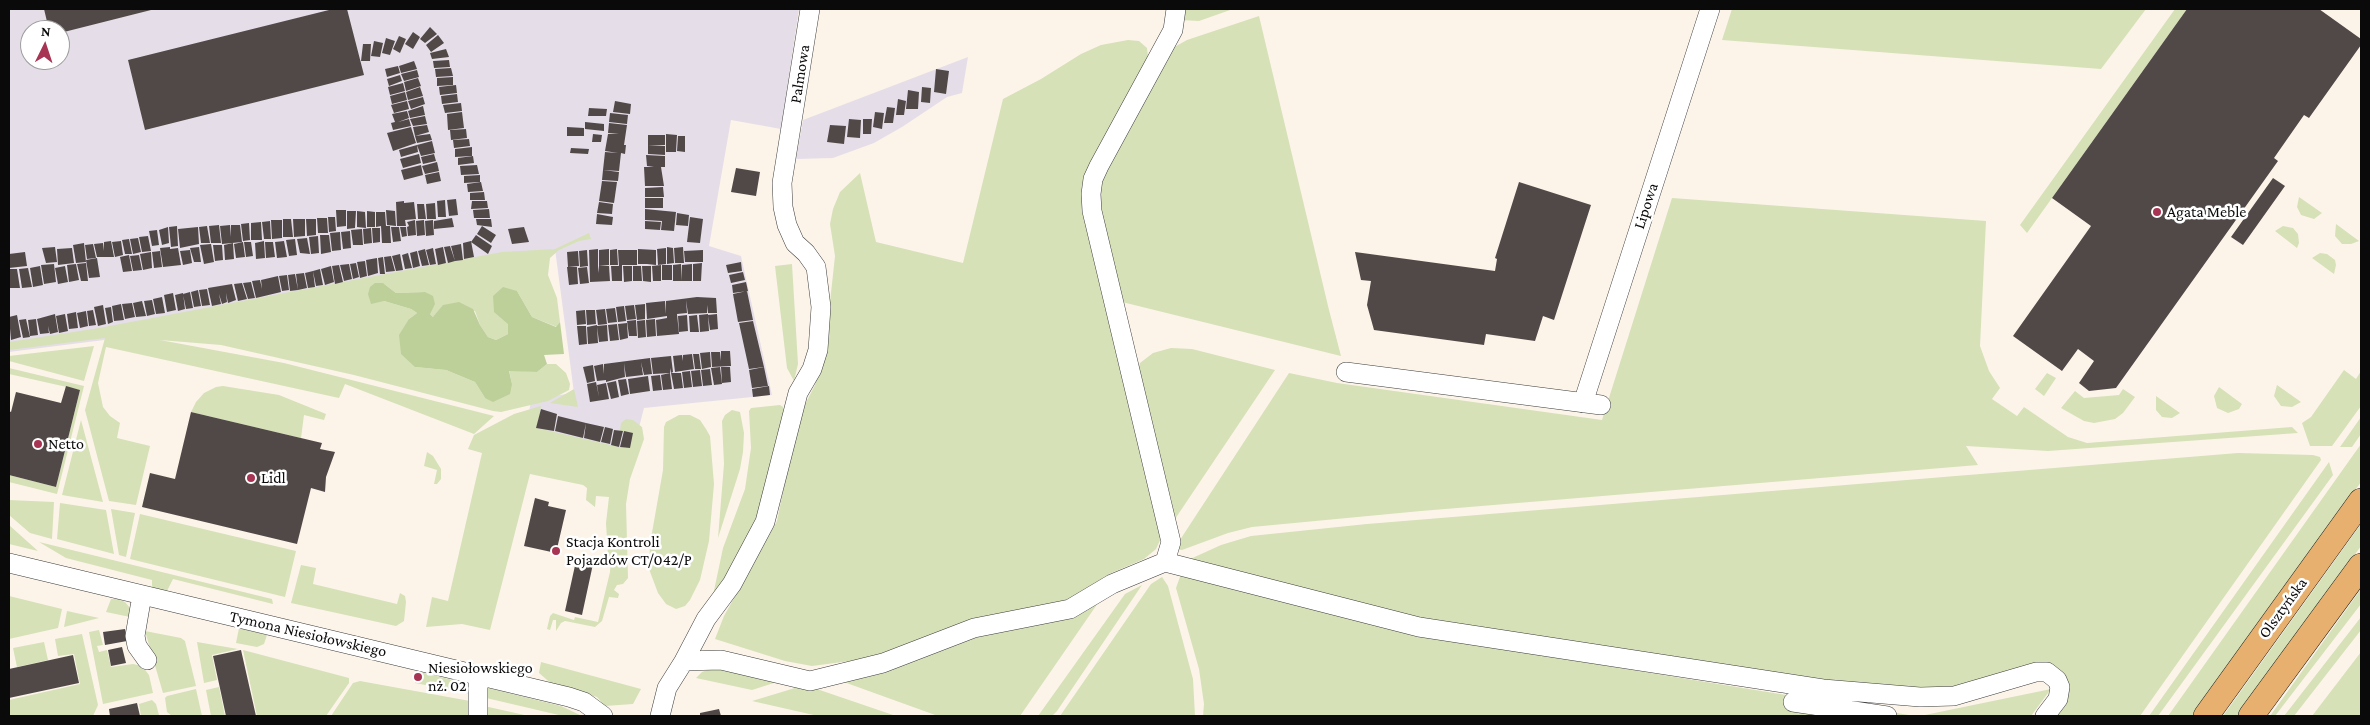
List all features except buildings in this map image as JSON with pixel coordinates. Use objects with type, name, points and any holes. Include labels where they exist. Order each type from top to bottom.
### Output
[{"type":"main road","name":"Olsztyńska","points":[[2206,716],[2361,500]]},
{"type":"main road","points":[[2251,716],[2361,566]]},
{"type":"street","name":"Palmowa","points":[[660,716],[667,688],[684,661],[706,619],[732,584],[765,522],[798,393],[812,369],[818,350],[820,307],[816,267],[806,253],[795,243],[787,225],[783,207],[782,183],[810,9]]},
{"type":"street","points":[[1165,562],[1171,542],[1092,211],[1092,194],[1094,179],[1099,166],[1173,30],[1176,9]]},
{"type":"street","name":"Lipowa","points":[[1346,372],[1592,404],[1710,9]]},
{"type":"street","points":[[684,661],[721,660],[810,681],[883,663],[974,628],[1070,609],[1112,584],[1165,562],[1419,627],[1823,689],[1920,697],[1954,696],[2036,672],[2047,672],[2057,680],[2060,687],[2058,699],[2046,716]]},
{"type":"street","name":"Tymona Niesiołowskiego","points":[[9,563],[569,696],[584,702],[603,716]]},
{"type":"street","points":[[142,595],[135,636],[137,646],[147,660]]},
{"type":"street","points":[[478,674],[478,716]]},
{"type":"street","points":[[1793,702],[1887,716]]},
{"type":"shaded area","points":[[9,9],[799,9],[781,129],[731,120],[709,246],[741,256],[772,395],[644,408],[633,451],[527,427],[531,399],[574,393],[555,249],[120,338],[9,352]]},
{"type":"shaded area","points":[[968,57],[962,93],[947,97],[874,143],[833,158],[796,159],[803,120]]},
{"type":"green space","points":[[1182,9],[1233,9],[1199,21],[1180,20]]},
{"type":"green space","points":[[1732,9],[2146,9],[2101,69],[1722,40]]},
{"type":"green space","points":[[2175,9],[2187,9],[2027,233],[2020,225]]},
{"type":"green space","points":[[1259,16],[1341,356],[1122,302],[1097,214],[1101,178],[1169,50],[1187,40]]},
{"type":"green space","points":[[1128,40],[1139,41],[1147,48],[1148,57],[1088,175],[1162,536],[1156,549],[1144,559],[1109,574],[1064,602],[880,657],[812,666],[785,661],[715,639],[724,616],[777,521],[798,418],[815,385],[826,339],[835,256],[830,224],[833,209],[840,192],[860,173],[876,242],[963,263],[1003,99],[1041,79],[1081,54],[1101,45]]},
{"type":"green space","points":[[2299,197],[2322,213],[2314,219],[2301,215],[2297,207]]},
{"type":"green space","points":[[1672,198],[1986,221],[1980,346],[1989,371],[2000,388],[1992,399],[2017,416],[2024,407],[2068,437],[2087,443],[2292,427],[2298,433],[2048,451],[1966,446],[1978,465],[1421,511],[1252,527],[1228,533],[1182,550],[1177,549],[1176,546],[1289,373],[1337,383],[1602,420]]},
{"type":"green space","points":[[2336,224],[2359,241],[2351,244],[2342,244],[2335,236]]},
{"type":"green space","points":[[2283,226],[2293,228],[2298,234],[2299,243],[2297,248],[2275,231]]},
{"type":"green space","points":[[589,233],[591,239],[579,241],[559,250],[550,258],[548,275],[557,298],[560,322],[557,327],[532,317],[517,291],[508,324],[508,334],[496,340],[488,337],[480,325],[475,311],[433,317],[430,314],[425,292],[396,293],[383,283],[384,301],[411,309],[417,313],[409,319],[415,367],[446,370],[475,382],[485,398],[512,384],[509,370],[537,372],[547,364],[556,364],[566,373],[570,384],[569,390],[548,401],[501,412],[493,411],[354,375],[221,345],[160,340],[284,363],[494,416],[474,434],[345,384],[339,398],[106,347],[98,383],[103,407],[110,416],[120,423],[117,438],[150,446],[136,505],[109,501],[85,410],[105,338],[9,350],[9,342],[99,328],[502,252],[555,249]]},
{"type":"green space","points":[[2320,253],[2327,254],[2335,260],[2334,274],[2312,258]]},
{"type":"green space","points":[[792,264],[798,364],[794,381],[787,368],[775,266]]},
{"type":"green space","points":[[375,283],[383,283],[396,293],[425,292],[433,296],[435,304],[430,314],[433,317],[443,305],[459,302],[473,309],[488,337],[496,340],[508,334],[508,324],[494,312],[493,296],[503,287],[517,291],[532,317],[556,327],[560,322],[564,354],[544,355],[547,364],[537,372],[509,371],[512,384],[510,394],[493,402],[485,398],[475,382],[446,370],[415,367],[401,354],[399,335],[409,319],[417,313],[411,309],[384,301],[371,304],[368,294],[370,287]]},
{"type":"green space","points":[[94,346],[84,381],[9,361],[9,356]]},
{"type":"green space","points":[[1171,348],[1192,349],[1275,370],[1173,522],[1172,502],[1136,376],[1140,363],[1153,353]]},
{"type":"green space","points":[[9,368],[84,386],[57,494],[9,482],[9,475],[56,487],[80,390],[9,374]]},
{"type":"green space","points":[[2344,370],[2356,379],[2361,371],[2361,406],[2332,446],[2310,446],[2302,423],[2311,417]]},
{"type":"green space","points":[[2047,373],[2056,378],[2044,396],[2035,389]]},
{"type":"green space","points":[[2277,385],[2301,402],[2292,407],[2281,406],[2274,396]]},
{"type":"green space","points":[[223,386],[279,395],[326,414],[324,420],[304,415],[301,438],[191,412],[196,402],[204,393]]},
{"type":"green space","points":[[2219,387],[2242,404],[2239,409],[2228,413],[2217,408],[2214,396]]},
{"type":"green space","points":[[574,389],[578,407],[550,403]]},
{"type":"green space","points":[[2123,389],[2135,397],[2123,413],[2115,419],[2094,423],[2084,421],[2061,408],[2075,391],[2084,398],[2119,395]]},
{"type":"green space","points":[[2156,396],[2180,413],[2172,418],[2162,417],[2156,410]]},
{"type":"green space","points":[[780,405],[783,407],[784,413],[765,495],[749,536],[712,600],[723,548],[745,489],[751,448],[749,411],[751,408]]},
{"type":"green space","points":[[541,406],[537,428],[619,447],[630,448],[624,431],[620,431],[621,423],[626,419],[633,420],[642,427],[644,439],[630,479],[626,504],[628,578],[623,584],[617,585],[614,590],[619,594],[618,598],[609,597],[602,621],[595,627],[565,621],[561,623],[556,631],[556,620],[553,620],[550,630],[547,629],[550,616],[553,613],[574,620],[575,617],[598,622],[610,572],[611,558],[608,556],[606,523],[609,497],[596,496],[595,507],[586,500],[587,488],[583,485],[530,474],[490,630],[462,624],[426,627],[432,597],[448,601],[482,453],[468,449],[474,435],[514,414]]},
{"type":"green space","points":[[732,410],[740,412],[744,433],[743,452],[740,469],[718,538],[724,464],[722,421],[725,415]]},
{"type":"green space","points":[[679,415],[690,415],[700,420],[710,436],[714,484],[709,541],[700,580],[690,600],[685,606],[676,609],[666,604],[658,593],[649,569],[650,544],[663,470],[664,427],[666,422]]},
{"type":"green space","points":[[2361,417],[2361,434],[2352,447],[2340,447]]},
{"type":"green space","points":[[81,420],[103,502],[62,495]]},
{"type":"green space","points":[[2361,444],[2361,482],[2192,716],[2168,716]]},
{"type":"green space","points":[[427,452],[433,456],[441,469],[441,479],[437,484],[434,484],[437,470],[424,466]]},
{"type":"green space","points":[[2238,453],[2313,455],[2320,457],[2321,460],[2140,716],[2055,716],[2060,673],[1955,692],[1826,683],[1421,623],[1188,560],[1221,545],[1251,536],[1367,524]]},
{"type":"green space","points":[[2329,462],[2333,475],[2158,716],[2149,716]]},
{"type":"green space","points":[[9,500],[54,502],[52,539],[30,533],[9,515]]},
{"type":"green space","points":[[60,503],[106,510],[114,554],[57,539]]},
{"type":"green space","points":[[111,509],[135,513],[126,557],[119,555]]},
{"type":"green space","points":[[140,514],[296,551],[285,597],[130,559]]},
{"type":"green space","points":[[2361,524],[2361,546],[2239,716],[2223,716]]},
{"type":"green space","points":[[9,525],[38,551],[9,544]]},
{"type":"green space","points":[[39,542],[272,599],[273,604],[173,579],[167,591],[157,591],[152,587],[152,580],[66,558]]},
{"type":"green space","points":[[301,565],[316,568],[313,584],[397,604],[400,593],[405,596],[406,602],[404,621],[396,626],[291,603]]},
{"type":"green space","points":[[1181,574],[1417,635],[1915,716],[1203,716],[1204,704],[1199,669],[1176,588]]},
{"type":"green space","points":[[1162,577],[1168,586],[1193,679],[1195,716],[1060,716],[1151,584]]},
{"type":"green space","points":[[1142,585],[1057,711],[1052,716],[1038,716],[1125,594]]},
{"type":"green space","points":[[2361,589],[2361,604],[2275,716],[2270,716]]},
{"type":"green space","points":[[9,596],[62,609],[58,628],[9,639]]},
{"type":"green space","points":[[111,599],[125,602],[130,608],[130,617],[106,612]]},
{"type":"green space","points":[[1098,603],[1020,716],[938,716],[841,681],[957,642]]},
{"type":"green space","points":[[67,611],[99,618],[64,627]]},
{"type":"green space","points":[[2361,617],[2361,630],[2294,716],[2284,716]]},
{"type":"green space","points":[[239,628],[267,635],[264,644],[257,647],[236,643]]},
{"type":"green space","points":[[99,630],[103,645],[97,646],[99,652],[107,650],[111,667],[133,664],[142,666],[149,675],[153,693],[103,704],[89,632]]},
{"type":"green space","points":[[145,631],[181,638],[185,641],[196,686],[163,693]]},
{"type":"green space","points":[[82,634],[98,705],[93,716],[9,716],[9,700],[80,684],[74,654],[58,656],[55,639]]},
{"type":"green space","points":[[44,642],[48,660],[17,667],[13,648]]},
{"type":"green space","points":[[197,642],[238,649],[212,655],[217,680],[204,683]]},
{"type":"green space","points":[[243,650],[349,678],[349,683],[326,716],[257,716]]},
{"type":"green space","points":[[2361,652],[2361,716],[2312,716]]},
{"type":"green space","points":[[541,662],[641,689],[633,704],[605,706],[597,697],[553,685],[539,673]]},
{"type":"green space","points":[[718,666],[783,680],[752,690],[696,678],[702,672]]},
{"type":"green space","points":[[416,671],[465,683],[471,694],[415,683]]},
{"type":"green space","points":[[360,681],[470,701],[469,716],[331,716],[353,683]]},
{"type":"green space","points":[[805,685],[896,716],[818,716],[752,701]]},
{"type":"green space","points":[[219,687],[225,716],[211,716],[206,690]]},
{"type":"green space","points":[[488,688],[561,706],[582,716],[563,716],[482,697]]},
{"type":"green space","points":[[196,689],[202,716],[172,716],[167,712],[165,698],[167,696]]},
{"type":"green space","points":[[2051,689],[2031,716],[1920,716]]},
{"type":"green space","points":[[152,700],[156,704],[159,715],[141,716],[139,704]]},
{"type":"green space","points":[[484,706],[529,716],[486,716]]},
{"type":"place","name":"Agata Meble","points":[[2157,212]]},
{"type":"place","name":"Netto","points":[[38,444]]},
{"type":"place","name":"Lidl","points":[[251,478]]},
{"type":"place","name":"Stacja Kontroli Pojazdów CT/042/P","points":[[556,551]]},
{"type":"place","name":"Niesiołowskiego nż. 02","points":[[418,677]]}]
